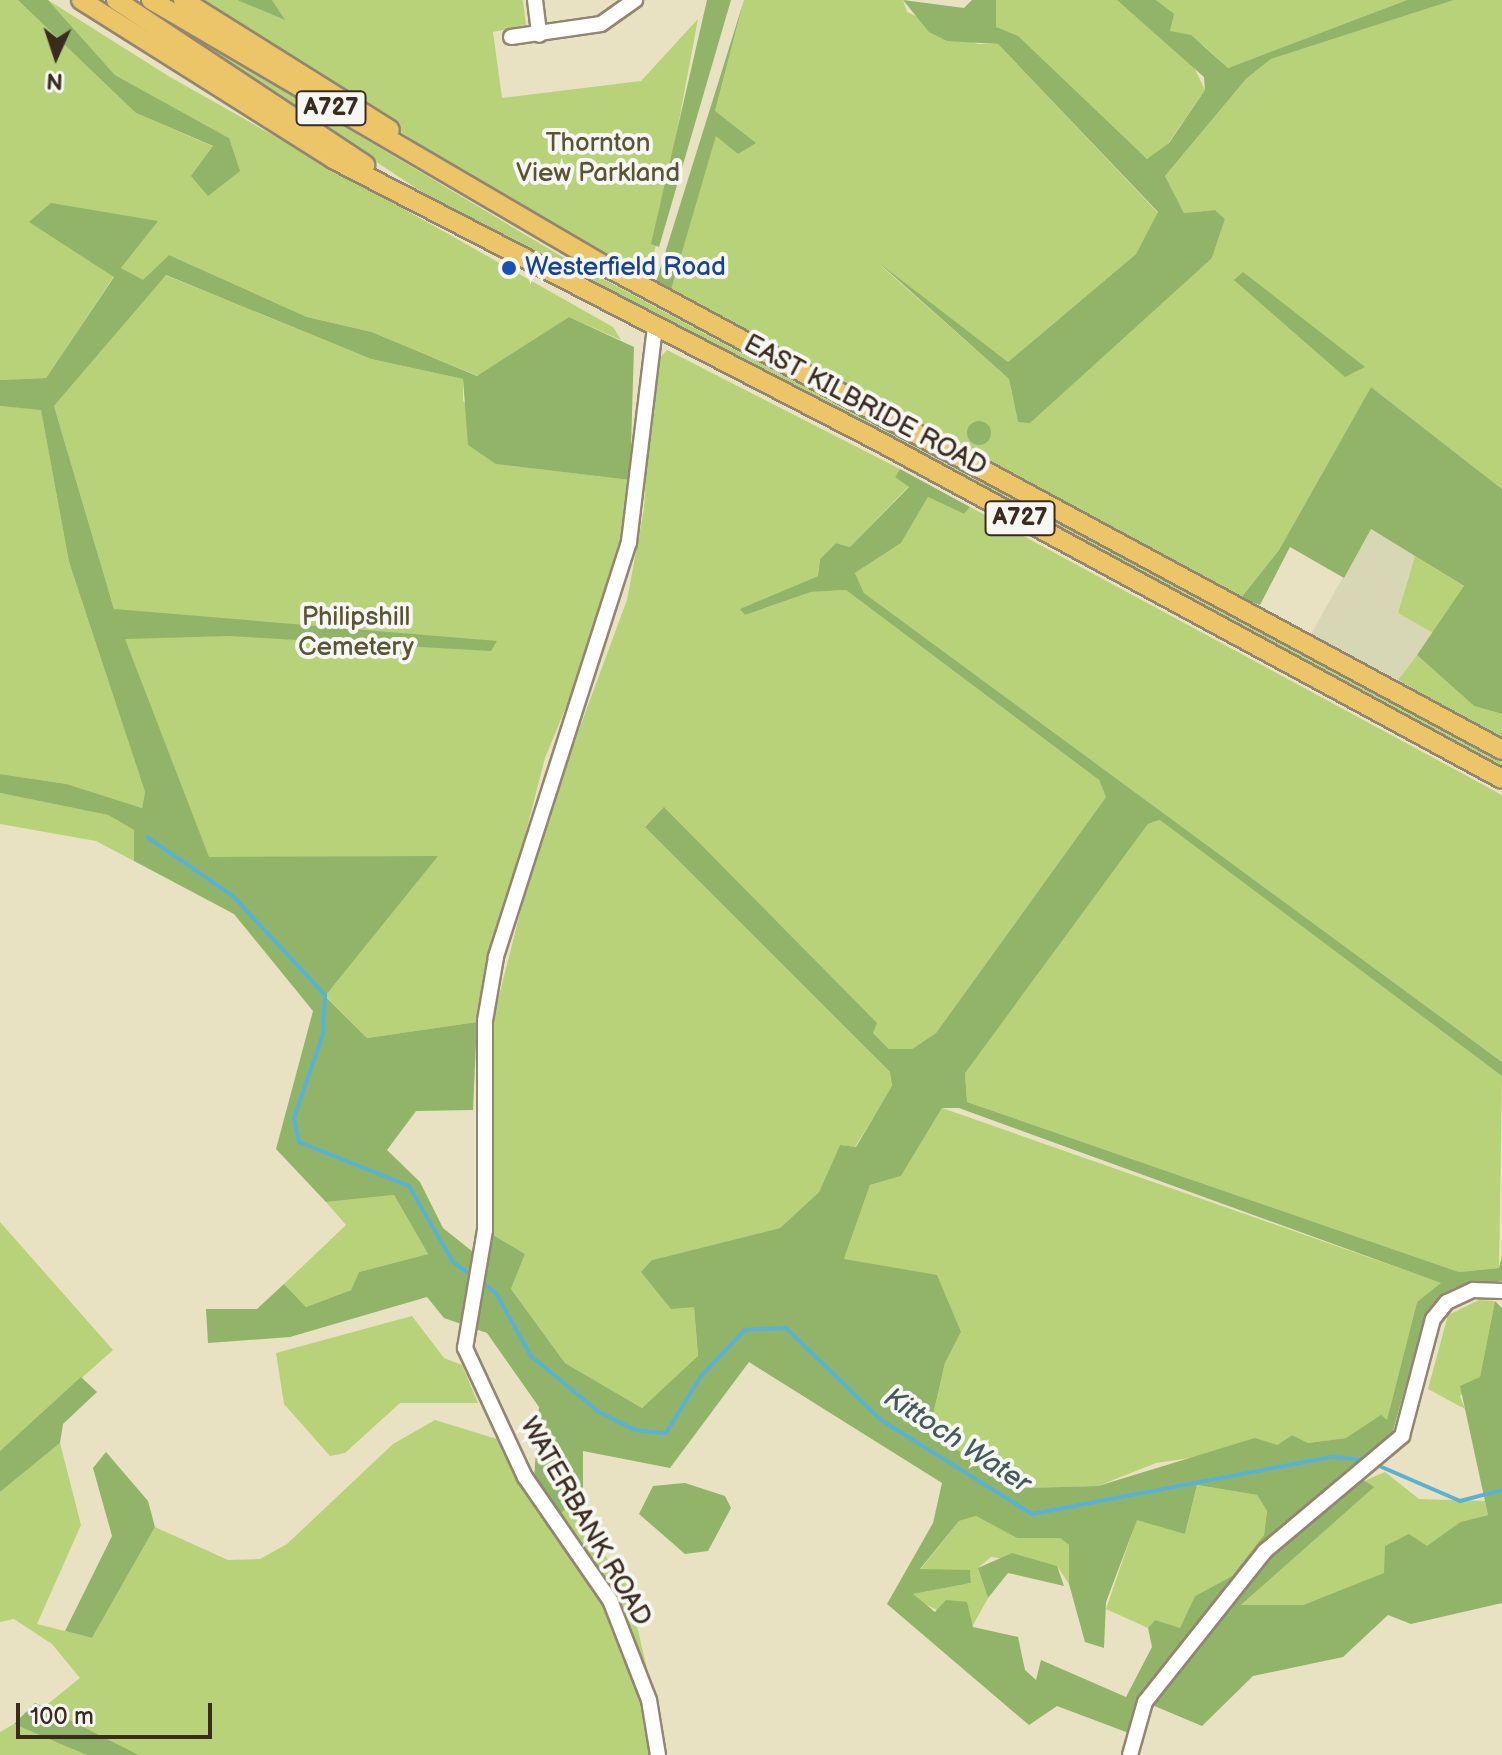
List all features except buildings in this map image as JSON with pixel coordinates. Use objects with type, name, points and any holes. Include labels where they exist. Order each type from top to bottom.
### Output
[{"type":"main road","name":"EAST KILBRIDE ROAD","points":[[81,0],[214,89],[413,199],[1502,779]]},
{"type":"main road","name":"EAST KILBRIDE ROAD","points":[[116,0],[474,189],[1502,750]]},
{"type":"main road","name":"EAST KILBRIDE ROAD","points":[[151,0],[185,34],[413,199]]},
{"type":"main road","name":"EAST KILBRIDE ROAD","points":[[183,0],[351,102],[474,189]]},
{"type":"street","points":[[535,0],[539,35]]},
{"type":"street","points":[[511,37],[601,24],[635,0]]},
{"type":"street","name":"WATERBANK ROAD","points":[[655,327],[622,570],[496,957],[485,1021],[479,1256],[467,1317],[465,1348],[525,1477],[585,1559],[629,1644],[658,1755]]},
{"type":"street","points":[[1130,1755],[1145,1702],[1235,1587],[1314,1506],[1388,1451],[1410,1414],[1433,1319],[1447,1302],[1473,1290],[1502,1291]]},
{"type":"shaded area","points":[[1370,529],[1415,556],[1398,613],[1433,633],[1398,680],[1311,634]]},
{"type":"green space","points":[[0,0],[18,0],[73,44],[136,113],[214,147],[229,138],[115,75],[48,0],[170,77],[613,327],[621,340],[569,317],[478,376],[372,332],[307,317],[169,255],[143,281],[121,268],[157,221],[30,222],[114,276],[46,378],[0,380]]},
{"type":"green space","points":[[18,0],[48,0],[115,75],[229,138],[240,171],[208,196],[191,176],[213,146],[136,113]]},
{"type":"green space","points":[[132,0],[566,259],[1502,761],[1502,771],[476,228]]},
{"type":"green space","name":"Thornton View Parkland","points":[[197,0],[237,0],[283,19],[272,0],[523,0],[526,25],[493,32],[502,98],[641,81],[698,19],[649,281],[555,232]]},
{"type":"green space","points":[[237,0],[272,0],[285,20]]},
{"type":"green space","points":[[707,0],[731,0],[659,247],[651,244]]},
{"type":"green space","points":[[744,0],[903,0],[907,12],[978,44],[998,44],[1158,213],[1136,254],[1008,362],[879,264],[1009,379],[1018,422],[1212,258],[1225,219],[1215,210],[1184,213],[1165,176],[1246,79],[1271,59],[1454,0],[1502,0],[1502,489],[1371,387],[1279,550],[1241,598],[671,290],[716,135],[715,111]]},
{"type":"green space","points":[[744,0],[715,111],[756,143],[738,154],[716,136],[671,290],[656,282]]},
{"type":"green space","points":[[903,0],[964,8],[972,0],[996,0],[996,27],[1018,36],[1147,159],[1169,143],[1205,90],[1204,77],[1117,0],[1156,0],[1174,14],[1170,31],[1191,35],[1228,68],[1407,0],[1454,0],[1271,59],[1246,79],[1165,176],[1184,213],[1215,210],[1225,219],[1212,258],[1030,423],[1018,422],[1009,379],[879,263],[1008,362],[1136,254],[1158,212],[998,44],[947,41],[929,32]]},
{"type":"green space","points":[[996,0],[1117,0],[1190,59],[1205,90],[1160,155],[1147,159],[996,27]]},
{"type":"green space","points":[[1156,0],[1407,0],[1228,68],[1204,46],[1170,31],[1173,14]]},
{"type":"green space","points":[[51,203],[158,221],[121,268],[143,280],[169,255],[307,317],[372,332],[477,376],[569,317],[634,347],[630,480],[496,464],[468,445],[463,379],[371,359],[166,275],[54,406],[114,609],[497,641],[491,651],[229,636],[125,639],[209,857],[438,856],[325,996],[367,1038],[477,1022],[473,1110],[416,1111],[387,1150],[420,1182],[443,1228],[478,1256],[485,1230],[525,1254],[511,1289],[565,1363],[642,1408],[698,1356],[694,1307],[671,1309],[641,1272],[652,1260],[780,1228],[819,1192],[840,1145],[856,1147],[892,1086],[890,1072],[645,827],[664,807],[877,1023],[873,1033],[889,1049],[912,1049],[936,1033],[1106,797],[1099,780],[846,590],[811,592],[745,615],[740,609],[818,576],[820,559],[836,543],[850,547],[909,487],[895,477],[900,469],[970,507],[964,514],[928,497],[901,543],[855,573],[864,593],[1502,1062],[1502,1076],[1160,820],[1148,824],[965,1073],[967,1102],[1459,1272],[1499,1268],[1502,1256],[1502,1281],[1454,1288],[1426,1313],[1393,1431],[1351,1472],[1374,1487],[1241,1605],[1303,1605],[1384,1573],[1385,1546],[1409,1534],[1427,1546],[1460,1522],[1488,1515],[1460,1386],[1480,1377],[1495,1301],[1502,1308],[1502,1603],[1411,1624],[1388,1615],[1343,1657],[1253,1676],[1202,1726],[1145,1702],[1134,1735],[1057,1706],[1029,1725],[887,1604],[933,1523],[942,1483],[749,1362],[670,1468],[583,1451],[583,1494],[560,1514],[534,1479],[539,1407],[487,1333],[444,1318],[427,1297],[290,1337],[208,1343],[206,1309],[257,1309],[284,1284],[306,1307],[351,1290],[359,1272],[428,1254],[394,1195],[326,1202],[276,1149],[313,1011],[234,914],[134,861],[134,830],[108,815],[0,793],[0,774],[67,784],[142,808],[145,792],[69,562],[41,410],[0,406],[0,380],[46,378],[114,277],[29,222]],"holes":[[[942,1108],[959,1108],[1441,1283],[1417,1302],[1387,1420],[1381,1415],[1346,1438],[1308,1443],[1292,1435],[1277,1445],[1255,1438],[1098,1486],[1025,1488],[950,1446],[932,1419],[945,1363],[961,1332],[937,1275],[844,1259],[870,1185],[901,1176]],[[1197,1485],[1257,1495],[1267,1511],[1264,1535],[1232,1576],[1195,1596],[1180,1628],[1155,1620],[1148,1628],[1152,1647],[1126,1697],[1041,1660],[1036,1680],[1025,1670],[1018,1637],[973,1627],[967,1602],[946,1600],[935,1612],[913,1594],[971,1583],[970,1570],[920,1569],[959,1521],[976,1516],[1017,1538],[1060,1538],[1069,1545],[1069,1584],[1085,1642],[1104,1648],[1106,1602],[1137,1520],[1185,1534]]]},
{"type":"green space","points":[[1243,272],[1365,367],[1345,377],[1234,280]]},
{"type":"green space","name":"Philipshill Cemetery","points":[[165,275],[371,359],[463,379],[463,400],[496,464],[630,480],[611,598],[545,758],[477,1022],[367,1038],[209,877],[114,609],[54,406]]},
{"type":"green space","points":[[667,350],[900,469],[895,477],[909,486],[850,547],[836,543],[820,559],[818,576],[741,609],[745,615],[811,592],[846,590],[1099,780],[1106,797],[936,1033],[912,1049],[889,1049],[873,1033],[876,1023],[665,808],[645,826],[890,1072],[892,1087],[855,1147],[840,1145],[819,1192],[780,1228],[652,1260],[694,1307],[698,1357],[642,1408],[565,1363],[511,1289],[525,1254],[492,1234],[487,1043],[540,835],[627,600],[644,509],[651,367]]},
{"type":"green space","points":[[1371,387],[1502,489],[1502,714],[1474,706],[1417,655],[1464,586],[1371,529],[1344,578],[1290,547],[1260,605],[1241,598],[1279,550]]},
{"type":"green space","points":[[0,406],[41,409],[69,562],[145,792],[142,808],[67,784],[0,774]]},
{"type":"green space","points":[[979,421],[988,424],[991,433],[988,442],[979,445],[970,442],[967,433],[970,424]]},
{"type":"green space","points":[[928,497],[964,514],[970,507],[1502,795],[1502,1062],[864,593],[855,573],[901,543]]},
{"type":"green space","points":[[1415,556],[1465,587],[1433,633],[1398,613]]},
{"type":"green space","points":[[1417,655],[1474,706],[1502,714],[1502,741],[1398,680]]},
{"type":"green space","points":[[0,793],[108,815],[134,830],[134,861],[96,841],[0,824]]},
{"type":"green space","points":[[1161,820],[1502,1076],[1499,1268],[1459,1272],[967,1102],[965,1072],[1148,824]]},
{"type":"green space","points":[[942,1108],[1442,1283],[1417,1302],[1387,1421],[1381,1416],[1346,1438],[1308,1443],[1292,1435],[1277,1445],[1156,1463],[1098,1486],[1025,1488],[950,1446],[932,1419],[945,1363],[961,1332],[844,1259],[870,1185],[901,1176]]},
{"type":"green space","points":[[394,1195],[428,1254],[359,1272],[351,1290],[306,1307],[284,1284],[346,1225],[326,1202]]},
{"type":"green space","points":[[0,1222],[113,1350],[0,1451]]},
{"type":"green space","points":[[1479,1300],[1495,1301],[1480,1377],[1460,1396],[1465,1409],[1428,1389],[1448,1315]]},
{"type":"green space","points":[[412,1316],[444,1358],[462,1365],[478,1403],[400,1403],[345,1453],[330,1456],[284,1404],[276,1353]]},
{"type":"green space","points":[[81,1377],[97,1392],[63,1424],[60,1443],[0,1492],[0,1451]]},
{"type":"green space","points":[[435,1420],[497,1439],[604,1603],[639,1688],[650,1755],[139,1755],[44,1707],[80,1678],[52,1644],[14,1619],[0,1622],[0,1492],[60,1443],[81,1525],[37,1624],[92,1638],[155,1527],[228,1560],[260,1559],[287,1544],[393,1444]]},
{"type":"green space","points":[[106,1452],[148,1501],[155,1527],[92,1638],[65,1631],[112,1536],[93,1468]]},
{"type":"green space","points":[[1385,1472],[1419,1499],[1485,1501],[1488,1515],[1460,1522],[1427,1546],[1386,1546],[1385,1573],[1303,1605],[1240,1606],[1373,1487],[1364,1481]]},
{"type":"green space","points":[[685,1483],[725,1496],[731,1508],[708,1551],[685,1554],[639,1514],[653,1486]]},
{"type":"green space","points":[[1197,1485],[1257,1495],[1267,1511],[1264,1535],[1232,1576],[1195,1596],[1180,1629],[1155,1620],[1148,1628],[1106,1609],[1137,1519],[1185,1534]]},
{"type":"green space","points":[[567,1508],[627,1583],[650,1682],[621,1608],[560,1514]]},
{"type":"green space","points":[[976,1516],[1017,1538],[1060,1538],[1069,1545],[1069,1584],[1057,1566],[991,1557],[978,1568],[988,1598],[972,1627],[918,1601],[913,1594],[971,1583],[970,1570],[920,1570],[959,1521]]},
{"type":"green space","points":[[1012,1553],[1057,1566],[1064,1586],[1008,1573],[988,1598],[978,1568]]},
{"type":"green space","points":[[35,1703],[139,1755],[87,1755],[14,1724]]},
{"type":"green space","points":[[14,1724],[87,1755],[0,1755],[0,1732]]},
{"type":"waterway","name":"Kittoch Water","points":[[147,837],[233,896],[325,995],[323,1034],[294,1118],[299,1142],[409,1186],[453,1262],[496,1293],[531,1356],[599,1412],[635,1430],[666,1433],[701,1376],[745,1330],[786,1328],[881,1420],[1032,1514],[1332,1457],[1365,1460]]},
{"type":"waterway","name":"Kittoch Water","points":[[1377,1465],[1460,1501],[1502,1490]]},
{"type":"place","name":"Westerfield Road","points":[[509,268]]}]
